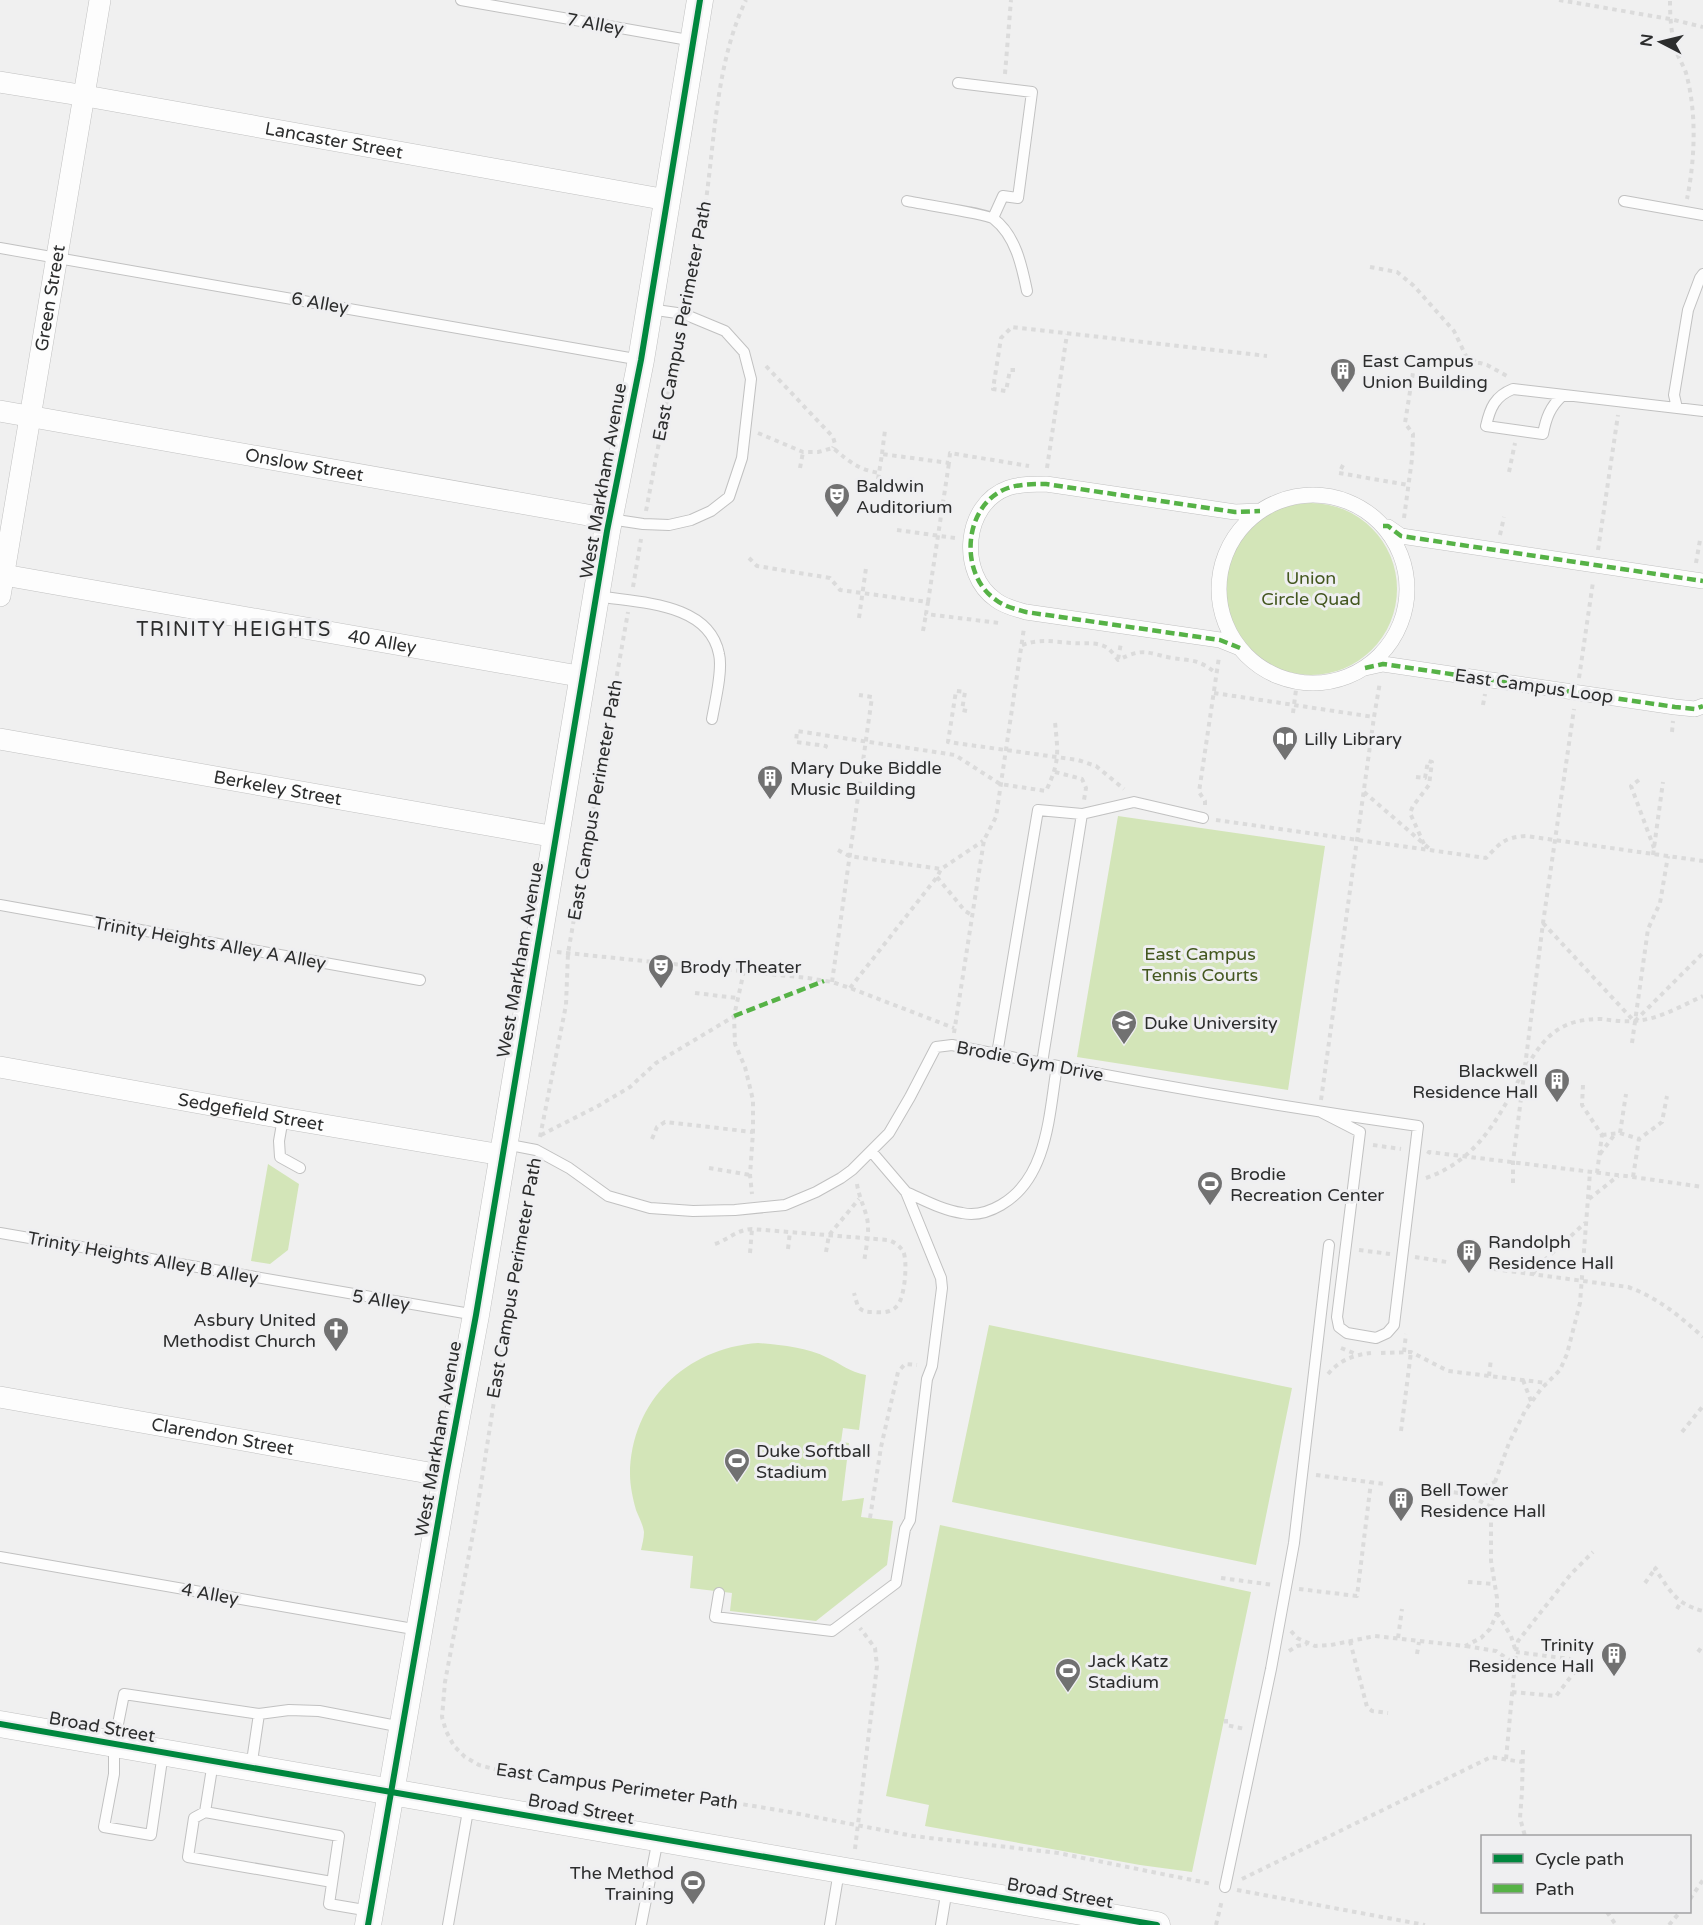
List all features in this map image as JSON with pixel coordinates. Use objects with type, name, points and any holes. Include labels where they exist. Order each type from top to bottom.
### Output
[{"type":"street","name":"Green Street","points":[[2,586],[86,96],[100,0]]},
{"type":"street","name":"West Markham Avenue","points":[[369,1918],[476,1316],[610,519],[641,360],[700,0]]},
{"type":"street","name":"Lancaster Street","points":[[0,82],[667,200]]},
{"type":"street","name":"Onslow Street","points":[[0,411],[610,519]]},
{"type":"street","points":[[1240,648],[1220,640],[1025,619],[994,600],[984,588],[975,573],[971,560],[970,540],[977,518],[987,503],[997,494],[1008,488],[1046,476],[1235,512],[1260,511]]},
{"type":"street","points":[[1321,495],[1337,497],[1360,507],[1383,526],[1394,540],[1404,563],[1407,576],[1407,597],[1405,611],[1394,638],[1384,651],[1365,668],[1341,679],[1327,682],[1297,682],[1274,675],[1262,668],[1240,648],[1222,614],[1220,580],[1222,566],[1231,543],[1241,529],[1260,511],[1291,497],[1321,495]]},
{"type":"street","points":[[1383,526],[1388,526],[1401,536],[1698,580]]},
{"type":"street","name":"40 Alley","points":[[2,586],[584,677]]},
{"type":"street","name":"East Campus Loop","points":[[1365,668],[1383,664],[1695,709],[1703,706]]},
{"type":"street","name":"Berkeley Street","points":[[0,739],[556,837]]},
{"type":"street","name":"Sedgefield Street","points":[[0,1067],[283,1118],[503,1149]]},
{"type":"street","name":"Clarendon Street","points":[[0,1397],[446,1476]]},
{"type":"street","name":"Broad Street","points":[[0,1724],[1157,1925]]},
{"type":"lane","name":"7 Alley","points":[[461,0],[694,41]]},
{"type":"lane","points":[[958,83],[1032,92],[1018,198],[1003,196],[993,218]]},
{"type":"lane","points":[[907,201],[993,218],[1007,234],[1021,261],[1027,291]]},
{"type":"lane","points":[[1624,201],[1703,215]]},
{"type":"lane","name":"6 Alley","points":[[0,248],[641,360]]},
{"type":"lane","points":[[1677,408],[1674,395],[1689,310],[1703,274]]},
{"type":"lane","points":[[610,519],[669,525],[691,520],[711,511],[729,497],[742,458],[751,379],[744,352],[725,331],[684,314],[649,309]]},
{"type":"lane","points":[[1562,396],[1552,406],[1543,434],[1486,426],[1493,405],[1501,394],[1513,389],[1703,411]]},
{"type":"lane","points":[[597,596],[677,609],[691,616],[705,628],[716,641],[720,662],[712,719]]},
{"type":"lane","points":[[997,1054],[1038,810],[1082,814],[1134,802],[1203,818]]},
{"type":"lane","points":[[1042,1063],[1082,814]]},
{"type":"lane","name":"Trinity Heights Alley A Alley","points":[[0,905],[420,980]]},
{"type":"lane","name":"Brodie Gym Drive","points":[[503,1149],[536,1150],[569,1168],[608,1196],[650,1208],[693,1211],[785,1204],[816,1192],[852,1170],[889,1133],[936,1047],[952,1045],[1058,1066],[1418,1126],[1415,1150]]},
{"type":"lane","points":[[906,1192],[938,1207],[964,1214],[987,1213],[1014,1198],[1029,1179],[1044,1146],[1058,1066]]},
{"type":"lane","points":[[1321,1110],[1360,1132],[1337,1317],[1339,1327],[1347,1333],[1376,1338],[1387,1333],[1394,1325],[1415,1150]]},
{"type":"lane","points":[[283,1118],[279,1141],[280,1157],[300,1168]]},
{"type":"lane","points":[[719,1593],[715,1617],[832,1631],[896,1583],[905,1529],[910,1520],[927,1379],[932,1366],[942,1299],[941,1278],[906,1192],[871,1151]]},
{"type":"lane","name":"Trinity Heights Alley B Alley","points":[[0,1233],[288,1279]]},
{"type":"lane","points":[[1225,1887],[1287,1587],[1303,1473],[1329,1245]]},
{"type":"lane","name":"5 Alley","points":[[288,1279],[476,1316]]},
{"type":"lane","name":"4 Alley","points":[[0,1557],[419,1630]]},
{"type":"lane","points":[[164,1753],[152,1835],[104,1827],[114,1774],[114,1744],[124,1694],[259,1714],[289,1710],[319,1712],[402,1727]]},
{"type":"lane","points":[[250,1768],[259,1714]]},
{"type":"lane","points":[[205,1812],[213,1762]]},
{"type":"lane","points":[[448,1925],[469,1805]]},
{"type":"lane","points":[[332,1882],[188,1857],[194,1818],[205,1812],[339,1836],[329,1904],[369,1918]]},
{"type":"lane","points":[[641,1925],[658,1839]]},
{"type":"lane","points":[[830,1925],[839,1871]]},
{"type":"lane","points":[[941,1925],[946,1889]]},
{"type":"path","points":[[1005,64],[1011,0]]},
{"type":"path","points":[[1559,0],[1703,27]]},
{"type":"path","points":[[1670,1],[1670,19],[1675,49],[1686,72],[1692,118],[1691,180],[1685,212]]},
{"type":"path","points":[[1370,267],[1397,272],[1414,286],[1454,331],[1466,356],[1480,363]]},
{"type":"path","points":[[1015,370],[1010,370],[1006,391],[993,389],[1001,338],[1011,327],[1267,356]]},
{"type":"path","points":[[923,631],[950,453],[1046,476],[1067,334]]},
{"type":"path","points":[[766,366],[833,436],[834,448]]},
{"type":"path","points":[[1513,1183],[1513,1162],[1543,923],[1620,402]]},
{"type":"path","points":[[746,429],[803,452],[818,452],[834,448]]},
{"type":"path","points":[[878,479],[885,430]]},
{"type":"path","points":[[1509,472],[1517,430]]},
{"type":"path","points":[[834,448],[852,465],[865,471],[879,473]]},
{"type":"path","points":[[800,468],[803,452]]},
{"type":"path","points":[[882,454],[949,463]]},
{"type":"path","points":[[1343,465],[1339,473],[1408,485]]},
{"type":"path","points":[[897,530],[970,540]]},
{"type":"path","points":[[1698,580],[1700,540]]},
{"type":"path","points":[[749,558],[757,566],[830,578],[840,590],[928,602]]},
{"type":"path","points":[[859,618],[866,568]]},
{"type":"path","points":[[926,614],[1002,624]]},
{"type":"path","points":[[1013,625],[1025,619]]},
{"type":"path","points":[[952,1045],[984,840],[996,817],[1025,619]]},
{"type":"path","points":[[1022,645],[1036,640],[1091,642],[1109,649],[1118,660],[1133,653],[1151,652],[1172,658],[1190,659],[1205,664],[1216,673]]},
{"type":"path","points":[[1220,640],[1199,792],[1205,801],[1203,818],[1486,858],[1499,844],[1511,837],[1526,836],[1555,842],[1703,861]]},
{"type":"path","points":[[1321,1110],[1356,840],[1383,664]]},
{"type":"path","points":[[1293,713],[1297,682]]},
{"type":"path","points":[[967,711],[962,710],[965,692],[956,691],[948,742],[1058,757],[1096,766],[1123,788],[1135,790]]},
{"type":"path","points":[[1214,693],[1374,717]]},
{"type":"path","points":[[832,982],[872,697],[860,695]]},
{"type":"path","points":[[825,748],[826,746],[796,742],[797,731],[955,755],[1000,784],[1046,791],[1055,772],[1058,757],[1055,722]]},
{"type":"path","points":[[1416,777],[1425,778],[1428,761],[1432,762],[1429,785],[1410,813],[1424,844]]},
{"type":"path","points":[[1055,772],[1082,779],[1086,788],[1082,814]]},
{"type":"path","points":[[1639,780],[1631,786],[1654,848]]},
{"type":"path","points":[[1653,855],[1663,782]]},
{"type":"path","points":[[1364,791],[1431,850]]},
{"type":"path","points":[[1193,799],[1205,801]]},
{"type":"path","points":[[850,988],[938,876],[941,869],[984,840]]},
{"type":"path","points":[[838,850],[849,856],[941,869]]},
{"type":"path","points":[[1632,1043],[1648,930],[1660,903],[1668,856]]},
{"type":"path","points":[[938,876],[965,911],[972,915]]},
{"type":"path","points":[[1543,923],[1635,1021]]},
{"type":"path","points":[[537,949],[832,982],[954,1028]]},
{"type":"path","points":[[1635,1021],[1703,953]]},
{"type":"path","points":[[744,971],[734,1016],[735,1044],[745,1067],[753,1100],[750,1175],[754,1208],[750,1253]]},
{"type":"path","points":[[695,993],[737,998]]},
{"type":"path","points":[[1426,1170],[1425,1178],[1445,1170],[1476,1146],[1490,1131],[1525,1069],[1548,1035],[1578,1021],[1592,1019],[1635,1021],[1667,1013],[1703,996]]},
{"type":"path","points":[[541,1136],[630,1087],[656,1063],[734,1016]]},
{"type":"path","points":[[1584,1085],[1582,1105],[1602,1135],[1597,1173]]},
{"type":"path","points":[[1599,1155],[1618,1133],[1626,1094]]},
{"type":"path","points":[[1633,1177],[1638,1139],[1662,1122],[1667,1096]]},
{"type":"path","points":[[652,1139],[657,1127],[665,1122],[753,1132]]},
{"type":"path","points":[[1602,1135],[1618,1133],[1638,1139]]},
{"type":"path","points":[[1358,1144],[1703,1187]]},
{"type":"path","points":[[1428,1161],[1429,1152]]},
{"type":"path","points":[[709,1168],[750,1175]]},
{"type":"path","points":[[852,1170],[866,1216],[867,1238],[864,1262]]},
{"type":"path","points":[[1465,1646],[1474,1643],[1490,1629],[1497,1613],[1491,1561],[1491,1507],[1495,1482],[1515,1428],[1531,1401],[1560,1370],[1567,1354],[1580,1303],[1590,1172]]},
{"type":"path","points":[[1588,1199],[1619,1175]]},
{"type":"path","points":[[826,1252],[829,1235],[843,1221],[859,1198]]},
{"type":"path","points":[[1533,1274],[1538,1266],[1585,1222]]},
{"type":"path","points":[[715,1244],[738,1231],[752,1229],[894,1242],[903,1251],[905,1264],[902,1296],[897,1307],[881,1312],[866,1312],[858,1307],[854,1293]]},
{"type":"path","points":[[788,1249],[790,1232]]},
{"type":"path","points":[[1415,1257],[1417,1246]]},
{"type":"path","points":[[1346,1248],[1447,1262]]},
{"type":"path","points":[[1494,1269],[1628,1287],[1648,1294],[1668,1307],[1703,1337]]},
{"type":"path","points":[[1404,1352],[1407,1328]]},
{"type":"path","points":[[1312,1397],[1331,1370],[1357,1354],[1411,1352],[1448,1371],[1547,1383]]},
{"type":"path","points":[[1401,1431],[1411,1352]]},
{"type":"path","points":[[1489,1376],[1491,1359]]},
{"type":"path","points":[[870,1518],[880,1447],[898,1372],[905,1364],[932,1366]]},
{"type":"path","points":[[1523,1380],[1531,1401]]},
{"type":"path","points":[[1682,1432],[1703,1406]]},
{"type":"path","points":[[1303,1473],[1384,1484]]},
{"type":"path","points":[[1221,1578],[1357,1596],[1371,1482]]},
{"type":"path","points":[[1467,1494],[1495,1482]]},
{"type":"path","points":[[1427,1489],[1467,1494],[1491,1507]]},
{"type":"path","points":[[1506,1759],[1516,1652],[1522,1635],[1571,1574],[1593,1552]]},
{"type":"path","points":[[1645,1583],[1656,1568],[1676,1598],[1687,1607],[1703,1611]]},
{"type":"path","points":[[1468,1582],[1494,1584]]},
{"type":"path","points":[[1677,1609],[1682,1602]]},
{"type":"path","points":[[1398,1638],[1402,1609]]},
{"type":"path","points":[[1497,1613],[1511,1636],[1516,1652]]},
{"type":"path","points":[[851,1617],[875,1648],[878,1666],[855,1849]]},
{"type":"path","points":[[1280,1620],[1297,1638],[1308,1644],[1323,1646],[1375,1636],[1398,1638],[1496,1651],[1515,1664]]},
{"type":"path","points":[[1350,1641],[1367,1707],[1372,1711],[1388,1713]]},
{"type":"path","points":[[1418,1654],[1419,1642]]},
{"type":"path","points":[[1698,1652],[1703,1645]]},
{"type":"path","points":[[1516,1652],[1570,1659],[1579,1666],[1595,1665]]},
{"type":"path","points":[[1512,1692],[1556,1696],[1579,1666]]},
{"type":"path","points":[[1226,1719],[1226,1725],[1258,1732]]},
{"type":"path","points":[[1523,1749],[1520,1818],[1525,1835]]},
{"type":"path","points":[[1216,1925],[1225,1887],[1491,1757],[1522,1762]]},
{"type":"path","points":[[1691,1896],[1703,1880]]},
{"type":"path","points":[[1669,1925],[1678,1913]]},
{"type":"green space","name":"Union Circle Quad","points":[[1311,503],[1328,504],[1344,509],[1359,517],[1372,528],[1383,541],[1391,556],[1396,572],[1396,606],[1391,622],[1383,637],[1372,650],[1359,661],[1344,669],[1328,674],[1311,675],[1294,674],[1278,669],[1263,661],[1250,650],[1239,637],[1231,622],[1226,606],[1225,589],[1226,572],[1231,556],[1239,541],[1250,528],[1263,517],[1278,509],[1294,504]]},
{"type":"green space","name":"East Campus Tennis Courts","points":[[1118,816],[1325,846],[1288,1090],[1077,1057]]},
{"type":"green space","points":[[268,1164],[299,1184],[288,1250],[270,1264],[251,1261]]},
{"type":"green space","points":[[989,1325],[1292,1388],[1256,1565],[952,1502]]},
{"type":"green space","name":"Duke Softball Stadium","points":[[758,1343],[811,1351],[850,1370],[866,1375],[859,1430],[843,1428],[841,1442],[849,1443],[842,1501],[864,1498],[861,1517],[893,1521],[887,1565],[816,1621],[730,1611],[732,1593],[690,1588],[693,1556],[641,1550],[644,1532],[636,1510],[630,1474],[633,1448],[640,1423],[652,1402],[667,1383],[686,1367],[708,1355],[732,1347]]},
{"type":"green space","name":"Jack Katz Stadium","points":[[940,1525],[1251,1592],[1192,1872],[1140,1865],[925,1826],[929,1805],[886,1796]]},
{"type":"marked path","points":[[1240,648],[1220,640],[1026,612],[1007,606],[996,600],[984,588],[976,574],[971,557],[971,540],[974,524],[982,509],[993,496],[1008,488],[1022,485],[1046,484],[1235,512],[1260,511]]},
{"type":"marked path","points":[[1383,526],[1388,526],[1401,536],[1703,581]]},
{"type":"marked path","points":[[1365,668],[1383,664],[1675,707],[1695,709],[1703,706]]},
{"type":"marked path","points":[[734,1016],[824,981]]},
{"type":"cycle path","points":[[368,1925],[476,1315],[607,531],[641,360],[700,0]]},
{"type":"cycle path","points":[[0,1724],[1157,1925]]},
{"type":"place","name":"East Campus Union Building","points":[[1343,394]]},
{"type":"place","name":"Baldwin Auditorium","points":[[837,519]]},
{"type":"place","name":"Lilly Library","points":[[1285,762]]},
{"type":"place","name":"Mary Duke Biddle Music Building","points":[[770,801]]},
{"type":"place","name":"Brody Theater","points":[[661,990]]},
{"type":"place","name":"Duke University","points":[[1124,1046]]},
{"type":"place","name":"Blackwell Residence Hall","points":[[1557,1104]]},
{"type":"place","name":"Brodie Recreation Center","points":[[1210,1207]]},
{"type":"place","name":"Randolph Residence Hall","points":[[1469,1275]]},
{"type":"place","name":"Asbury United Methodist Church","points":[[336,1353]]},
{"type":"place","name":"Duke Softball Stadium","points":[[737,1484]]},
{"type":"place","name":"Bell Tower Residence Hall","points":[[1401,1523]]},
{"type":"place","name":"Trinity Residence Hall","points":[[1614,1678]]},
{"type":"place","name":"Jack Katz Stadium","points":[[1068,1694]]},
{"type":"place","name":"The Method Training","points":[[693,1906]]},
{"type":"district","name":"TRINITY HEIGHTS","points":[[234,630]]}]
